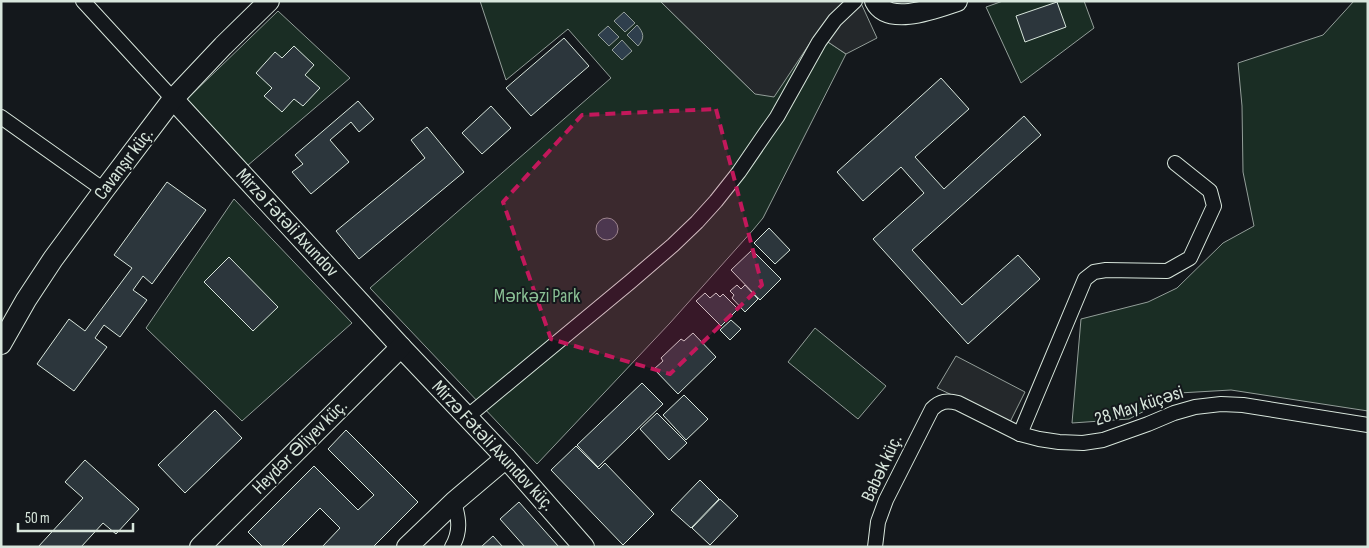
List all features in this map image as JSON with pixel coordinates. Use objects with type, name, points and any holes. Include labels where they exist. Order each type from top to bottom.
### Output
[{"type":"main road","name":"Cavanşır küç.","points":[[1,344],[26,300],[53,259],[173,99],[222,46],[269,1]]},
{"type":"main road","points":[[875,1],[886,12],[899,14],[924,11],[957,1]]},
{"type":"main road","name":"Mirzə Fətəli Axundov","points":[[173,99],[401,347]]},
{"type":"main road","name":"Mirzə Fətəli Axundov küç.","points":[[401,347],[506,458],[584,547]]},
{"type":"main road","name":"Heydər Əliyev küç.","points":[[200,547],[401,347]]},
{"type":"main road","points":[[406,547],[454,502],[506,458]]},
{"type":"street","points":[[83,1],[173,99]]},
{"type":"street","points":[[467,417],[630,282],[697,222],[716,201],[766,134],[835,20],[855,1]]},
{"type":"street","points":[[1,117],[104,190]]},
{"type":"street","points":[[1020,434],[1085,279],[1094,272],[1106,270],[1167,271],[1190,258],[1214,206],[1210,191],[1175,163]]},
{"type":"street","name":"28 May küçəsi","points":[[932,409],[942,401],[951,401],[1020,434],[1059,442],[1084,443],[1103,440],[1174,412],[1221,404],[1243,405],[1368,425]]},
{"type":"street","name":"Babək küç.","points":[[875,547],[878,522],[886,500],[932,409]]},
{"type":"street","points":[[452,547],[459,529],[454,502]]},
{"type":"highlighted area","points":[[716,109],[762,285],[670,374],[551,339],[503,202],[582,115]]},
{"type":"green space","name":"Mərkəzi Park","points":[[480,1],[660,1],[755,94],[816,34],[846,54],[763,218],[670,323],[537,464],[370,288],[611,78],[568,29],[506,80]]},
{"type":"green space","points":[[1003,1],[1084,1],[1094,28],[1021,83],[986,7]]},
{"type":"green space","points":[[1354,1],[1368,1],[1368,411],[1231,390],[1179,393],[1129,419],[1072,423],[1081,319],[1148,302],[1177,288],[1223,243],[1254,226],[1243,172],[1242,106],[1238,63],[1323,35]]},
{"type":"green space","points":[[278,11],[350,78],[247,166],[187,99]]},
{"type":"green space","points":[[234,199],[352,323],[242,421],[146,328]]},
{"type":"green space","points":[[815,328],[886,386],[858,419],[788,362]]},
{"type":"shaded area","points":[[660,1],[860,1],[877,38],[846,54],[816,34],[774,97],[755,94]]},
{"type":"shaded area","points":[[956,356],[1025,392],[1010,422],[937,388]]},
{"type":"water","points":[[624,12],[635,23],[625,32],[614,21]]},
{"type":"water","points":[[637,25],[643,36],[638,46],[627,35]]},
{"type":"water","points":[[608,26],[619,37],[609,46],[598,35]]},
{"type":"water","points":[[622,40],[632,51],[622,60],[612,50]]},
{"type":"water","points":[[607,218],[615,221],[618,229],[615,237],[607,240],[599,237],[596,229],[599,221]]},
{"type":"building","points":[[1057,2],[1066,27],[1025,42],[1016,16]]},
{"type":"building","points":[[564,38],[589,66],[531,116],[506,88]]},
{"type":"building","points":[[294,46],[314,65],[305,75],[320,88],[303,106],[294,99],[282,112],[264,96],[272,88],[256,73],[275,52],[282,58]]},
{"type":"building","points":[[941,78],[969,109],[915,157],[944,189],[1024,116],[1041,135],[912,250],[962,305],[1018,255],[1040,279],[968,344],[873,239],[924,193],[901,167],[863,201],[837,172]]},
{"type":"building","points":[[358,101],[374,119],[359,132],[351,122],[330,140],[349,162],[311,194],[292,172],[303,164],[295,155]]},
{"type":"building","points":[[491,106],[511,128],[482,154],[462,133]]},
{"type":"building","points":[[427,127],[464,172],[359,259],[336,231],[425,158],[411,140]]},
{"type":"building","points":[[167,182],[206,210],[152,284],[143,276],[133,290],[147,300],[120,337],[104,325],[95,338],[107,347],[74,391],[37,364],[69,319],[85,331],[132,268],[114,255]]},
{"type":"building","points":[[769,228],[790,250],[775,264],[754,243]]},
{"type":"building","points":[[752,250],[781,279],[760,300],[731,270]]},
{"type":"building","points":[[229,257],[278,307],[253,331],[204,282]]},
{"type":"building","points":[[737,285],[741,289],[745,285],[758,299],[745,312],[732,298],[734,295],[730,291]]},
{"type":"building","points":[[705,293],[710,298],[716,293],[720,297],[723,294],[738,309],[721,326],[696,301]]},
{"type":"building","points":[[731,320],[741,329],[730,340],[720,330]]},
{"type":"building","points":[[693,333],[716,357],[678,394],[654,369],[663,361],[661,358],[681,339],[684,341]]},
{"type":"building","points":[[642,383],[663,404],[598,467],[577,445]]},
{"type":"building","points":[[684,395],[708,419],[686,440],[663,415]]},
{"type":"building","points":[[215,410],[242,438],[185,493],[158,465]]},
{"type":"building","points":[[657,413],[687,443],[669,460],[640,429]]},
{"type":"building","points":[[346,430],[418,502],[373,547],[322,547],[340,528],[320,508],[281,547],[263,547],[248,532],[314,466],[358,510],[374,495],[328,449]]},
{"type":"building","points":[[576,446],[599,469],[605,463],[654,514],[623,545],[551,470]]},
{"type":"building","points":[[85,460],[139,509],[116,534],[103,523],[81,547],[38,547],[83,498],[65,482]]},
{"type":"building","points":[[700,480],[719,499],[691,528],[671,510]]},
{"type":"building","points":[[720,499],[738,516],[710,545],[692,528]]},
{"type":"building","points":[[519,502],[559,547],[525,547],[500,519]]},
{"type":"building","points":[[493,536],[503,547],[481,547]]}]
